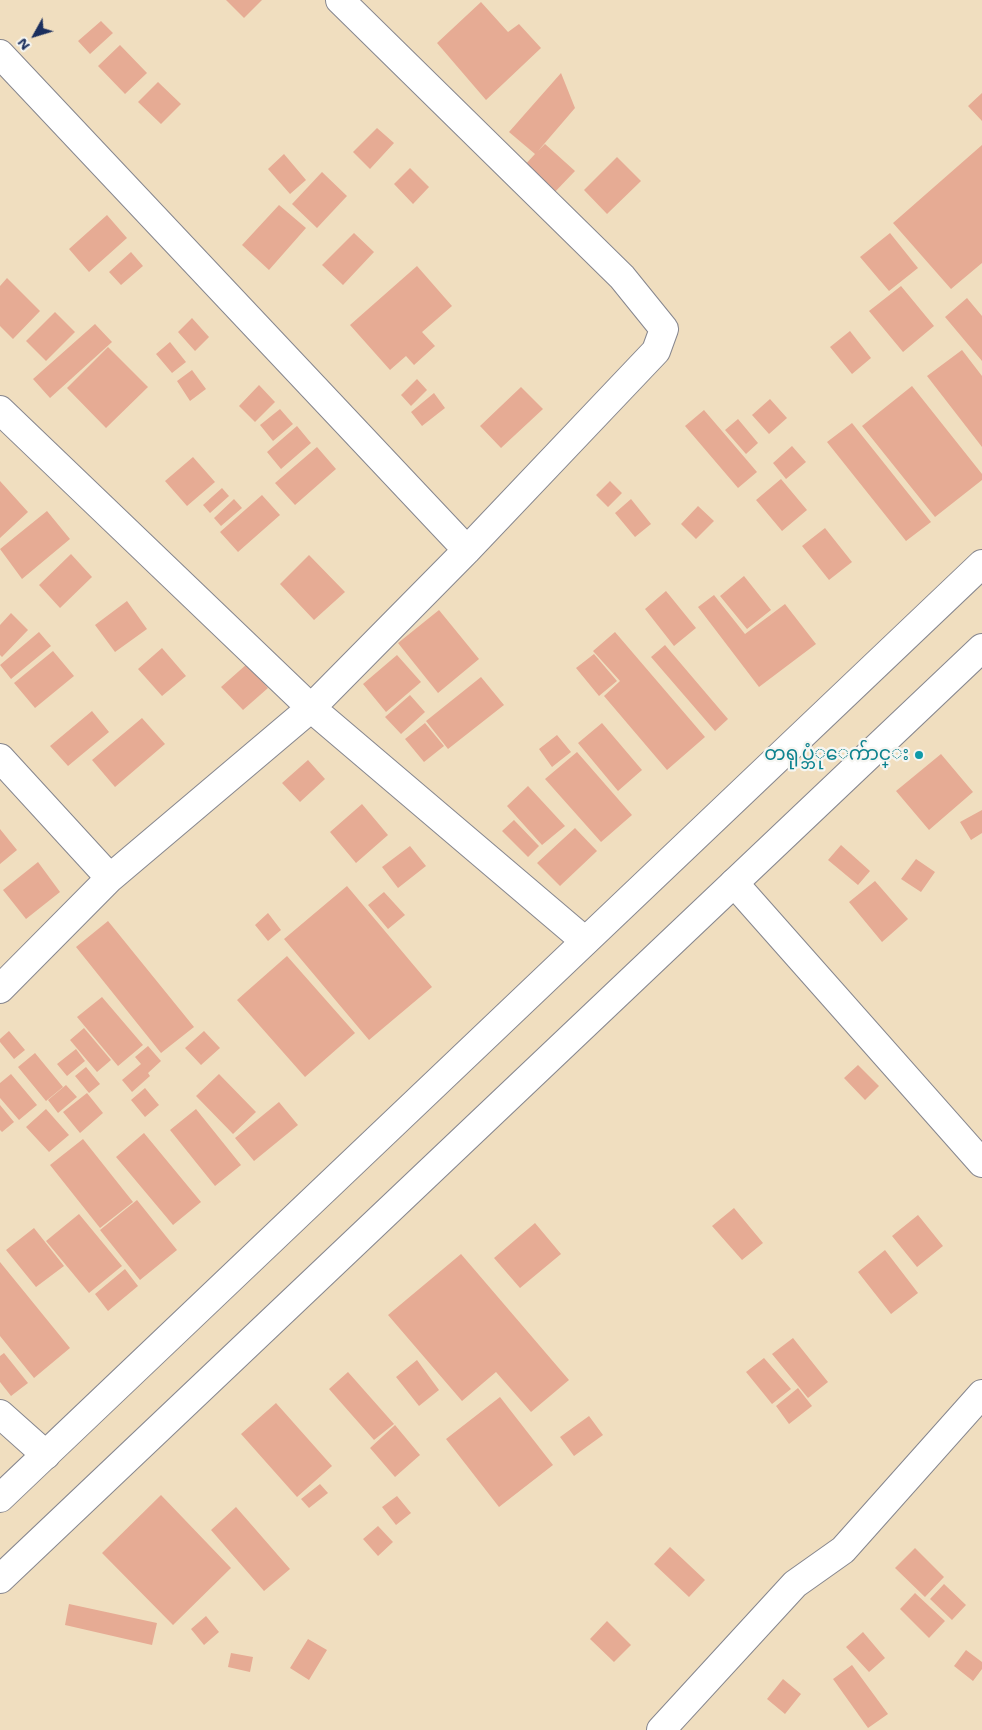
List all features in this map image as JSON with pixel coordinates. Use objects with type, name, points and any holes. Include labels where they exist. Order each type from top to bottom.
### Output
[{"type":"main road","points":[[0,989],[110,878],[311,708],[466,550],[656,351],[664,329],[622,277],[340,0]]},
{"type":"main road","points":[[0,54],[466,550]]},
{"type":"main road","points":[[0,410],[311,708],[585,941]]},
{"type":"main road","points":[[0,1498],[982,564]]},
{"type":"main road","points":[[0,1579],[982,648]]},
{"type":"main road","points":[[0,758],[110,878]]},
{"type":"main road","points":[[734,883],[982,1162]]},
{"type":"main road","points":[[661,1730],[795,1584],[843,1550],[982,1394]]},
{"type":"main road","points":[[0,1414],[46,1454]]},
{"type":"building","points":[[226,0],[262,0],[244,18]]},
{"type":"building","points":[[481,2],[508,32],[519,24],[541,48],[486,100],[437,43]]},
{"type":"building","points":[[101,21],[113,33],[90,54],[78,41]]},
{"type":"building","points":[[120,45],[147,73],[125,94],[98,66]]},
{"type":"building","points":[[561,73],[575,108],[538,151],[545,144],[575,171],[551,196],[522,168],[535,154],[509,132]]},
{"type":"building","points":[[158,82],[181,104],[161,124],[138,102]]},
{"type":"building","points":[[982,93],[982,121],[968,106]]},
{"type":"building","points":[[377,128],[394,143],[370,169],[353,152]]},
{"type":"building","points":[[982,145],[982,263],[951,289],[893,223]]},
{"type":"building","points":[[284,154],[306,180],[290,194],[268,169]]},
{"type":"building","points":[[617,157],[641,181],[607,214],[584,190]]},
{"type":"building","points":[[410,168],[429,187],[413,204],[394,184]]},
{"type":"building","points":[[322,172],[347,196],[317,228],[292,204]]},
{"type":"building","points":[[279,205],[306,228],[269,270],[242,245]]},
{"type":"building","points":[[107,215],[127,238],[89,272],[69,249]]},
{"type":"building","points":[[354,233],[374,252],[343,285],[322,265]]},
{"type":"building","points":[[890,233],[918,268],[889,291],[860,257]]},
{"type":"building","points":[[131,252],[143,266],[121,285],[109,272]]},
{"type":"building","points":[[417,266],[452,306],[422,332],[435,346],[414,365],[406,356],[390,370],[350,325]]},
{"type":"building","points":[[7,278],[40,311],[13,339],[0,326],[0,286]]},
{"type":"building","points":[[901,286],[934,326],[903,352],[869,311]]},
{"type":"building","points":[[967,298],[982,316],[982,361],[945,317]]},
{"type":"building","points":[[55,312],[75,332],[46,361],[26,341]]},
{"type":"building","points":[[192,318],[209,337],[195,351],[178,332]]},
{"type":"building","points":[[95,324],[112,342],[50,398],[33,379]]},
{"type":"building","points":[[850,331],[871,358],[852,374],[830,347]]},
{"type":"building","points":[[170,342],[186,362],[172,373],[156,354]]},
{"type":"building","points":[[108,347],[148,387],[106,428],[67,388]]},
{"type":"building","points":[[962,350],[982,376],[982,447],[927,376]]},
{"type":"building","points":[[192,370],[206,389],[190,401],[177,381]]},
{"type":"building","points":[[417,379],[427,390],[411,406],[401,395]]},
{"type":"building","points":[[259,385],[275,402],[255,422],[239,406]]},
{"type":"building","points":[[912,386],[982,474],[982,480],[935,517],[862,426]]},
{"type":"building","points":[[521,387],[543,409],[501,448],[480,426]]},
{"type":"building","points":[[434,393],[445,408],[422,426],[411,412]]},
{"type":"building","points":[[770,399],[787,418],[769,434],[752,415]]},
{"type":"building","points":[[280,409],[293,424],[273,441],[260,425]]},
{"type":"building","points":[[704,410],[757,472],[738,488],[685,426]]},
{"type":"building","points":[[738,419],[758,443],[746,454],[725,430]]},
{"type":"building","points":[[852,423],[931,522],[906,541],[827,442]]},
{"type":"building","points":[[297,426],[311,443],[281,469],[267,452]]},
{"type":"building","points":[[792,446],[806,462],[786,479],[773,463]]},
{"type":"building","points":[[317,447],[336,469],[295,505],[275,483]]},
{"type":"building","points":[[193,457],[215,482],[187,506],[165,481]]},
{"type":"building","points":[[781,479],[807,510],[782,531],[756,500]]},
{"type":"building","points":[[0,481],[28,512],[0,538]]},
{"type":"building","points":[[610,481],[622,493],[608,507],[596,495]]},
{"type":"building","points":[[222,488],[229,496],[210,513],[203,505]]},
{"type":"building","points":[[262,495],[280,515],[238,552],[220,532]]},
{"type":"building","points":[[234,499],[242,508],[221,526],[214,518]]},
{"type":"building","points":[[631,499],[651,524],[635,537],[615,513]]},
{"type":"building","points":[[698,506],[714,521],[696,539],[681,524]]},
{"type":"building","points":[[47,511],[70,539],[22,579],[0,549]]},
{"type":"building","points":[[825,528],[852,562],[829,580],[802,546]]},
{"type":"building","points":[[71,554],[92,577],[60,608],[39,585]]},
{"type":"building","points":[[309,555],[345,592],[314,620],[280,584]]},
{"type":"building","points":[[744,576],[771,610],[747,629],[720,596]]},
{"type":"building","points":[[666,591],[696,628],[674,646],[645,609]]},
{"type":"building","points":[[714,595],[745,634],[785,604],[816,644],[759,687],[698,607]]},
{"type":"building","points":[[127,601],[147,629],[115,652],[95,625]]},
{"type":"building","points":[[439,610],[479,659],[438,693],[398,643]]},
{"type":"building","points":[[11,613],[28,630],[2,657],[0,655],[0,625]]},
{"type":"building","points":[[39,632],[51,646],[11,679],[0,665]]},
{"type":"building","points":[[615,632],[705,737],[667,770],[604,696],[620,681],[593,651]]},
{"type":"building","points":[[665,645],[728,719],[715,731],[651,657]]},
{"type":"building","points":[[162,648],[186,676],[162,696],[138,669]]},
{"type":"building","points":[[53,651],[74,676],[35,708],[14,683]]},
{"type":"building","points":[[594,654],[617,681],[599,696],[576,668]]},
{"type":"building","points":[[397,655],[421,682],[386,712],[363,684]]},
{"type":"building","points":[[247,664],[268,688],[243,710],[221,687]]},
{"type":"building","points":[[481,677],[504,705],[448,749],[426,721]]},
{"type":"building","points":[[410,695],[425,712],[401,734],[385,717]]},
{"type":"building","points":[[92,711],[109,732],[68,766],[50,746]]},
{"type":"building","points":[[142,718],[165,744],[115,787],[92,760]]},
{"type":"building","points":[[425,723],[444,746],[424,762],[405,739]]},
{"type":"building","points":[[602,723],[642,770],[618,791],[578,743]]},
{"type":"building","points":[[557,735],[571,752],[552,767],[539,749]]},
{"type":"building","points":[[577,752],[632,815],[601,842],[545,779]]},
{"type":"building","points":[[941,754],[973,792],[929,830],[896,791]]},
{"type":"building","points":[[308,760],[325,779],[300,802],[282,783]]},
{"type":"building","points":[[528,786],[565,826],[542,845],[507,806]]},
{"type":"building","points":[[362,804],[388,835],[356,863],[330,832]]},
{"type":"building","points":[[982,810],[982,833],[971,840],[960,822]]},
{"type":"building","points":[[514,820],[539,846],[528,857],[502,831]]},
{"type":"building","points":[[575,828],[597,851],[560,886],[537,863]]},
{"type":"building","points":[[0,829],[17,850],[0,864]]},
{"type":"building","points":[[841,845],[870,871],[858,885],[828,860]]},
{"type":"building","points":[[410,846],[426,866],[398,888],[382,867]]},
{"type":"building","points":[[916,859],[935,872],[921,892],[901,879]]},
{"type":"building","points":[[38,862],[60,892],[26,919],[3,890]]},
{"type":"building","points":[[875,881],[908,919],[882,942],[849,902]]},
{"type":"building","points":[[347,886],[432,987],[369,1040],[284,939]]},
{"type":"building","points":[[384,892],[405,915],[388,929],[368,905]]},
{"type":"building","points":[[268,913],[281,930],[268,941],[255,925]]},
{"type":"building","points":[[108,921],[194,1027],[161,1053],[76,947]]},
{"type":"building","points":[[287,956],[355,1033],[305,1077],[237,1000]]},
{"type":"building","points":[[102,997],[143,1045],[118,1066],[77,1017]]},
{"type":"building","points":[[84,1028],[111,1060],[97,1072],[70,1040]]},
{"type":"building","points":[[9,1031],[25,1050],[14,1059],[0,1042],[0,1039]]},
{"type":"building","points":[[204,1031],[220,1048],[201,1065],[185,1048]]},
{"type":"building","points":[[148,1046],[161,1061],[148,1073],[150,1076],[132,1092],[122,1080],[141,1064],[135,1057]]},
{"type":"building","points":[[76,1049],[85,1061],[67,1076],[57,1064]]},
{"type":"building","points":[[35,1053],[63,1087],[46,1101],[18,1067]]},
{"type":"building","points":[[858,1065],[879,1086],[865,1100],[844,1078]]},
{"type":"building","points":[[86,1067],[100,1084],[89,1093],[75,1076]]},
{"type":"building","points":[[11,1074],[37,1105],[19,1120],[0,1098],[0,1083]]},
{"type":"building","points":[[219,1074],[256,1112],[233,1134],[196,1096]]},
{"type":"building","points":[[66,1085],[77,1097],[58,1113],[48,1100]]},
{"type":"building","points":[[145,1088],[159,1105],[145,1117],[131,1100]]},
{"type":"building","points":[[87,1093],[103,1113],[80,1133],[63,1112]]},
{"type":"building","points":[[279,1102],[298,1125],[254,1161],[235,1138]]},
{"type":"building","points":[[0,1105],[14,1122],[2,1132],[0,1130]]},
{"type":"building","points":[[46,1109],[69,1135],[49,1152],[26,1127]]},
{"type":"building","points":[[196,1109],[241,1165],[215,1186],[170,1130]]},
{"type":"building","points":[[144,1133],[201,1202],[173,1225],[116,1157]]},
{"type":"building","points":[[83,1139],[133,1202],[100,1228],[50,1165]]},
{"type":"building","points":[[137,1200],[177,1250],[140,1280],[100,1230]]},
{"type":"building","points":[[734,1208],[763,1243],[742,1260],[712,1226]]},
{"type":"building","points":[[79,1214],[122,1266],[89,1293],[46,1241]]},
{"type":"building","points":[[918,1215],[943,1246],[917,1267],[892,1236]]},
{"type":"building","points":[[535,1223],[561,1254],[520,1288],[494,1258]]},
{"type":"building","points":[[34,1228],[64,1266],[36,1287],[6,1250]]},
{"type":"building","points":[[885,1250],[918,1293],[891,1314],[858,1272]]},
{"type":"building","points":[[461,1254],[569,1380],[531,1412],[496,1372],[462,1401],[388,1315]]},
{"type":"building","points":[[0,1262],[70,1348],[34,1378],[0,1336]]},
{"type":"building","points":[[125,1269],[138,1286],[108,1311],[95,1294]]},
{"type":"building","points":[[793,1338],[828,1382],[808,1398],[772,1354]]},
{"type":"building","points":[[4,1353],[28,1383],[11,1396],[0,1382],[0,1356]]},
{"type":"building","points":[[764,1358],[791,1389],[772,1404],[746,1372]]},
{"type":"building","points":[[417,1360],[439,1390],[419,1406],[396,1377]]},
{"type":"building","points":[[348,1372],[394,1424],[374,1440],[329,1389]]},
{"type":"building","points":[[798,1388],[812,1406],[789,1424],[776,1406]]},
{"type":"building","points":[[500,1397],[553,1465],[499,1507],[446,1439]]},
{"type":"building","points":[[276,1403],[332,1466],[297,1497],[241,1434]]},
{"type":"building","points":[[589,1416],[603,1435],[574,1456],[560,1437]]},
{"type":"building","points":[[395,1425],[420,1455],[395,1477],[370,1448]]},
{"type":"building","points":[[320,1484],[328,1493],[309,1508],[301,1499]]},
{"type":"building","points":[[161,1495],[231,1568],[173,1625],[102,1553]]},
{"type":"building","points":[[397,1496],[411,1513],[396,1525],[382,1507]]},
{"type":"building","points":[[236,1507],[290,1569],[264,1591],[211,1530]]},
{"type":"building","points":[[378,1526],[393,1542],[378,1556],[363,1539]]},
{"type":"building","points":[[670,1547],[705,1580],[689,1597],[654,1564]]},
{"type":"building","points":[[915,1548],[944,1577],[925,1597],[895,1568]]},
{"type":"building","points":[[944,1584],[966,1605],[952,1620],[930,1599]]},
{"type":"building","points":[[915,1593],[945,1621],[929,1638],[900,1609]]},
{"type":"building","points":[[69,1604],[157,1623],[152,1645],[65,1625]]},
{"type":"building","points":[[206,1616],[219,1632],[204,1645],[191,1629]]},
{"type":"building","points":[[607,1621],[631,1645],[614,1662],[590,1639]]},
{"type":"building","points":[[863,1632],[885,1658],[869,1672],[846,1647]]},
{"type":"building","points":[[308,1639],[327,1650],[309,1680],[290,1668]]},
{"type":"building","points":[[966,1650],[982,1662],[982,1669],[973,1681],[954,1666]]},
{"type":"building","points":[[231,1653],[253,1657],[250,1672],[228,1667]]},
{"type":"building","points":[[852,1665],[888,1714],[868,1728],[833,1679]]},
{"type":"building","points":[[783,1679],[801,1694],[785,1714],[767,1699]]},
{"type":"place","name":"တရုပ္ဘံုေက်ာင္း","points":[[919,755]]}]
